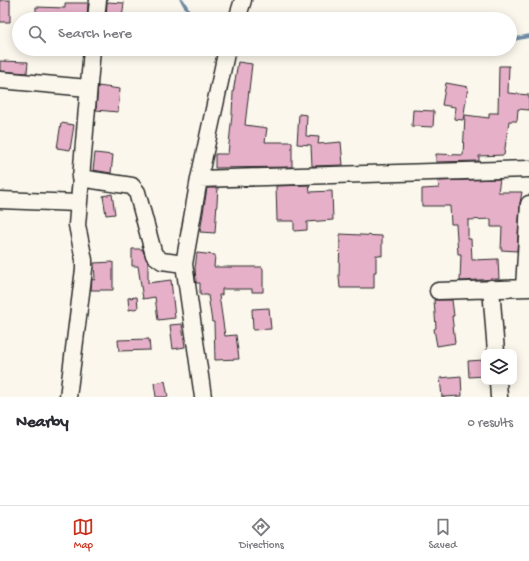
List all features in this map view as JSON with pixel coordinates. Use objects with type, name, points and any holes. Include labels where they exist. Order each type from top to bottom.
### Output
[{"type":"street","points":[[97,12],[98,0]]},
{"type":"street","points":[[239,12],[243,0]]},
{"type":"street","points":[[68,397],[84,269],[84,260],[77,225],[91,56]]},
{"type":"street","points":[[204,397],[184,264],[199,179],[225,56]]},
{"type":"street","points":[[0,80],[88,88]]},
{"type":"street","points":[[199,179],[529,169]]},
{"type":"street","points":[[80,178],[132,186],[137,192],[154,255],[162,261],[184,264]]},
{"type":"street","points":[[0,200],[78,203]]},
{"type":"street","points":[[438,291],[491,288],[527,288],[529,204]]},
{"type":"street","points":[[491,288],[496,349]]},
{"type":"street","points":[[498,385],[499,397]]},
{"type":"building","points":[[0,0],[10,0],[10,22],[0,22]]},
{"type":"building","points":[[107,2],[124,3],[123,12],[106,12]]},
{"type":"building","points":[[65,3],[88,3],[87,12],[36,12],[36,7],[65,8]]},
{"type":"building","points":[[0,61],[28,62],[27,73],[0,71]]},
{"type":"building","points":[[238,62],[252,64],[245,125],[267,128],[265,142],[292,142],[292,167],[215,168],[215,154],[228,154],[233,93]]},
{"type":"building","points":[[499,66],[509,66],[508,93],[529,95],[529,110],[518,109],[517,121],[509,121],[504,155],[479,156],[479,161],[436,162],[436,154],[463,155],[465,115],[489,118],[489,113],[498,113]]},
{"type":"building","points":[[446,83],[468,87],[463,120],[454,119],[455,107],[442,105]]},
{"type":"building","points":[[98,86],[120,89],[118,112],[96,110]]},
{"type":"building","points":[[413,110],[434,111],[433,127],[412,126]]},
{"type":"building","points":[[299,114],[307,115],[306,136],[319,137],[318,144],[341,142],[343,165],[312,166],[311,145],[297,144]]},
{"type":"building","points":[[61,123],[74,125],[70,150],[57,148]]},
{"type":"building","points":[[95,153],[113,155],[111,173],[93,170]]},
{"type":"building","points":[[500,179],[498,192],[522,192],[517,251],[501,250],[502,227],[491,227],[491,219],[468,220],[468,239],[471,239],[472,260],[498,259],[499,279],[460,281],[461,254],[458,254],[456,224],[451,224],[450,206],[422,206],[422,189],[439,188],[438,181]]},
{"type":"building","points":[[309,185],[310,192],[332,191],[333,220],[307,222],[307,230],[294,231],[294,221],[277,221],[276,186]]},
{"type":"building","points":[[207,188],[218,188],[215,233],[200,232]]},
{"type":"building","points":[[112,194],[115,214],[106,215],[103,196]]},
{"type":"building","points":[[340,234],[382,236],[382,256],[376,255],[374,288],[340,288]]},
{"type":"building","points":[[132,249],[142,249],[148,262],[148,283],[171,280],[175,318],[158,320],[155,297],[143,299],[138,266],[132,266]]},
{"type":"building","points":[[197,253],[215,255],[214,267],[262,267],[263,269],[263,292],[252,292],[252,289],[222,289],[222,295],[219,295],[225,336],[236,335],[239,359],[215,360],[214,322],[212,322],[208,295],[200,295],[200,283],[196,283],[195,268]]},
{"type":"building","points":[[113,262],[113,290],[91,290],[92,279],[95,280],[94,263]]},
{"type":"building","points":[[137,297],[138,308],[129,310],[128,298]]},
{"type":"building","points":[[434,300],[452,300],[455,343],[437,346],[434,329],[436,328]]},
{"type":"building","points":[[269,308],[271,329],[253,330],[252,309]]},
{"type":"building","points":[[182,324],[185,347],[173,349],[170,325]]},
{"type":"building","points":[[149,339],[150,350],[119,351],[118,340]]},
{"type":"building","points":[[481,360],[481,376],[469,377],[468,361]]},
{"type":"building","points":[[461,376],[462,396],[442,397],[440,378]]},
{"type":"building","points":[[165,381],[168,397],[156,397],[154,383]]},
{"type":"waterway","points":[[182,0],[189,12]]},
{"type":"waterway","points":[[517,39],[529,36]]}]
